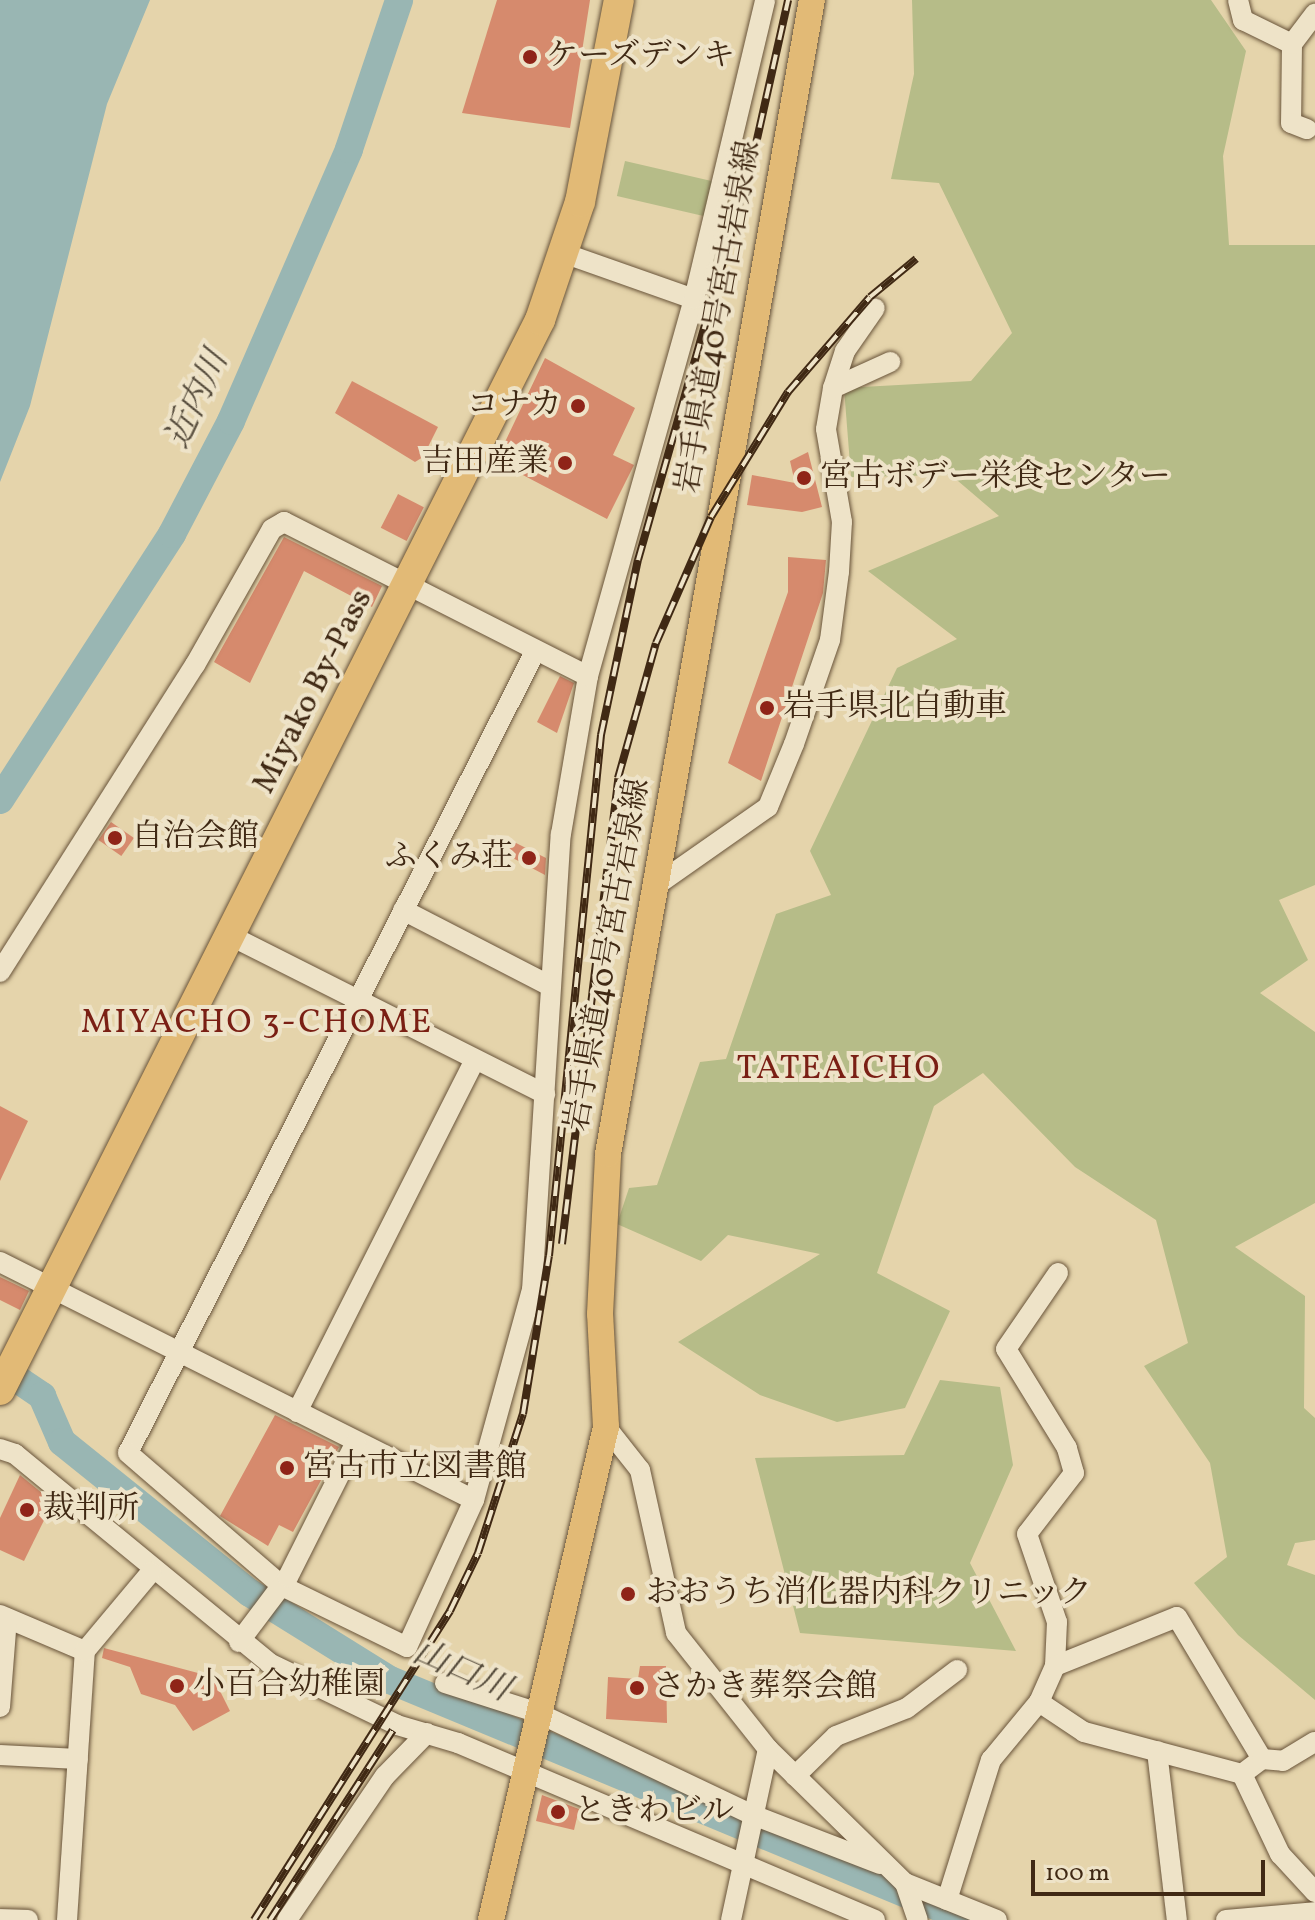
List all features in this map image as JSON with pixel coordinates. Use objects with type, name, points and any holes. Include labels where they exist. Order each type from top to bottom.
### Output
[{"type":"highway","name":"Miyako By-Pass","points":[[0,1390],[229,935],[411,583],[566,254],[619,0]]},
{"type":"main road","name":"岩手県道40号宮古岩泉線","points":[[491,1920],[523,1765],[606,1427],[600,1314],[605,1186],[812,0]]},
{"type":"street","points":[[535,652],[128,1453],[276,1593],[407,1647],[474,1500],[508,1397],[532,1290],[545,1094],[548,985],[561,834],[588,676],[694,299],[765,0]]},
{"type":"street","points":[[1238,0],[1243,20],[1292,44]]},
{"type":"street","points":[[1307,129],[1291,123],[1292,44],[1315,14]]},
{"type":"street","points":[[566,254],[694,299]]},
{"type":"street","points":[[658,884],[768,807],[820,669],[830,640],[842,522],[828,468],[833,388],[845,351],[875,308]]},
{"type":"street","points":[[833,388],[890,362]]},
{"type":"street","points":[[0,972],[195,665],[272,529],[284,522],[411,583],[535,652],[588,676]]},
{"type":"street","points":[[403,910],[548,985]]},
{"type":"street","points":[[229,935],[545,1094]]},
{"type":"street","points":[[297,1412],[475,1059]]},
{"type":"street","points":[[0,1262],[474,1500]]},
{"type":"street","points":[[947,1900],[991,1760],[1039,1702],[1055,1666],[1057,1622],[1027,1534],[1074,1473],[1067,1448],[1006,1349],[1058,1273]]},
{"type":"street","points":[[606,1427],[640,1470],[676,1633],[768,1749],[909,1889],[918,1920]]},
{"type":"street","points":[[245,1634],[276,1593],[356,1442]]},
{"type":"street","points":[[0,1449],[15,1454],[151,1572],[245,1634],[294,1676],[427,1733],[523,1765],[744,1859],[875,1920]]},
{"type":"street","points":[[67,1920],[85,1651],[151,1572]]},
{"type":"street","points":[[0,1707],[3,1616],[85,1651]]},
{"type":"street","points":[[1055,1666],[1177,1617],[1262,1759]]},
{"type":"street","points":[[795,1776],[836,1736],[907,1708],[957,1670]]},
{"type":"street","points":[[445,1683],[534,1718],[753,1817],[888,1867]]},
{"type":"street","points":[[1039,1702],[1084,1732],[1242,1774],[1280,1854],[1315,1892]]},
{"type":"street","points":[[287,1920],[385,1776],[427,1733]]},
{"type":"street","points":[[1242,1774],[1262,1759],[1283,1761],[1315,1742]]},
{"type":"street","points":[[731,1920],[768,1749]]},
{"type":"street","points":[[1157,1751],[1177,1920]]},
{"type":"street","points":[[0,1755],[78,1759]]},
{"type":"street","points":[[909,1889],[997,1920]]},
{"type":"street","points":[[1226,1920],[1315,1912]]},
{"type":"street","points":[[0,1919],[28,1920]]},
{"type":"green space","points":[[912,0],[1211,0],[1246,51],[1223,156],[1229,245],[1315,245],[1315,885],[1279,900],[1308,960],[1260,993],[1315,1032],[1315,1203],[1235,1247],[1305,1296],[1304,1408],[1315,1418],[1315,1540],[1295,1543],[1287,1565],[1315,1575],[1315,1700],[1238,1635],[1194,1583],[1227,1557],[1210,1463],[1144,1366],[1188,1343],[1156,1220],[1075,1167],[983,1073],[934,1106],[877,1273],[950,1311],[905,1408],[837,1422],[760,1395],[678,1342],[820,1254],[728,1235],[701,1261],[617,1224],[629,1188],[657,1185],[700,1062],[726,1059],[776,914],[831,895],[810,851],[897,668],[957,639],[868,571],[999,516],[951,475],[851,477],[844,388],[971,381],[1012,333],[939,183],[891,179],[914,74]]},
{"type":"green space","points":[[625,161],[714,181],[706,217],[617,196]]},
{"type":"green space","points":[[940,1380],[1000,1387],[1013,1465],[970,1563],[1016,1651],[800,1633],[755,1458],[904,1455]]},
{"type":"water","points":[[0,0],[150,0],[107,104],[30,406],[0,482]]},
{"type":"building","name":"ケーズデンキ","points":[[497,0],[590,0],[570,128],[462,113]]},
{"type":"building","points":[[545,358],[635,408],[613,455],[634,465],[607,519],[496,461]]},
{"type":"building","points":[[352,381],[438,427],[423,457],[415,462],[335,413]]},
{"type":"building","name":"宮古ボデー栄食センター","points":[[808,452],[822,507],[802,512],[747,505],[752,475],[795,483],[790,461]]},
{"type":"building","points":[[398,494],[424,507],[407,541],[381,528]]},
{"type":"building","points":[[284,537],[382,586],[372,607],[304,571],[250,683],[214,662]]},
{"type":"building","name":"岩手県北自動車","points":[[788,557],[826,560],[823,593],[761,781],[728,763],[788,592]]},
{"type":"building","points":[[560,676],[574,683],[557,733],[537,722]]},
{"type":"building","name":"自治会館","points":[[111,822],[134,838],[121,856],[98,840]]},
{"type":"building","name":"ふくみ荘","points":[[510,840],[546,858],[545,875],[503,853]]},
{"type":"building","points":[[0,1106],[28,1121],[0,1181]]},
{"type":"building","points":[[0,1277],[29,1291],[20,1310],[0,1300]]},
{"type":"building","name":"宮古市立図書館","points":[[275,1415],[339,1447],[293,1532],[279,1525],[268,1546],[220,1516]]},
{"type":"building","name":"裁判所","points":[[20,1475],[53,1502],[24,1561],[0,1550],[0,1518]]},
{"type":"building","name":"小百合幼稚園","points":[[104,1648],[213,1677],[230,1711],[193,1731],[175,1705],[141,1694],[130,1667],[102,1658]]},
{"type":"building","name":"さかき葬祭会館","points":[[640,1666],[666,1666],[667,1723],[606,1719],[608,1677],[638,1679]]},
{"type":"building","name":"ときわビル","points":[[542,1795],[579,1809],[574,1830],[536,1821]]},
{"type":"waterway","name":"近内川","points":[[0,800],[172,534],[231,421],[349,149],[399,0]]},
{"type":"waterway","name":"山口川","points":[[0,1379],[20,1381],[42,1396],[62,1442],[250,1593],[390,1680],[969,1920]]},
{"type":"railway","points":[[254,1920],[450,1611],[478,1553],[523,1414],[549,1256],[601,735],[638,560],[753,157],[788,0]]},
{"type":"railway","points":[[562,1244],[618,778],[656,643],[711,517],[788,392],[870,297],[916,259]]},
{"type":"railway","points":[[270,1920],[393,1730]]},
{"type":"place","name":"ケーズデンキ","points":[[530,57]]},
{"type":"place","name":"コナカ","points":[[578,406]]},
{"type":"place","name":"吉田産業","points":[[565,463]]},
{"type":"place","name":"宮古ボデー栄食センター","points":[[804,478]]},
{"type":"place","name":"岩手県北自動車","points":[[767,708]]},
{"type":"place","name":"自治会館","points":[[115,838]]},
{"type":"place","name":"ふくみ荘","points":[[529,858]]},
{"type":"place","name":"宮古市立図書館","points":[[287,1468]]},
{"type":"place","name":"裁判所","points":[[27,1510]]},
{"type":"place","name":"おおうち消化器内科クリニック","points":[[628,1594]]},
{"type":"place","name":"小百合幼稚園","points":[[177,1686]]},
{"type":"place","name":"さかき葬祭会館","points":[[637,1688]]},
{"type":"place","name":"ときわビル","points":[[558,1812]]},
{"type":"district","name":"MIYACHO 3-CHOME","points":[[257,1024]]},
{"type":"district","name":"TATEAICHO","points":[[839,1070]]}]
